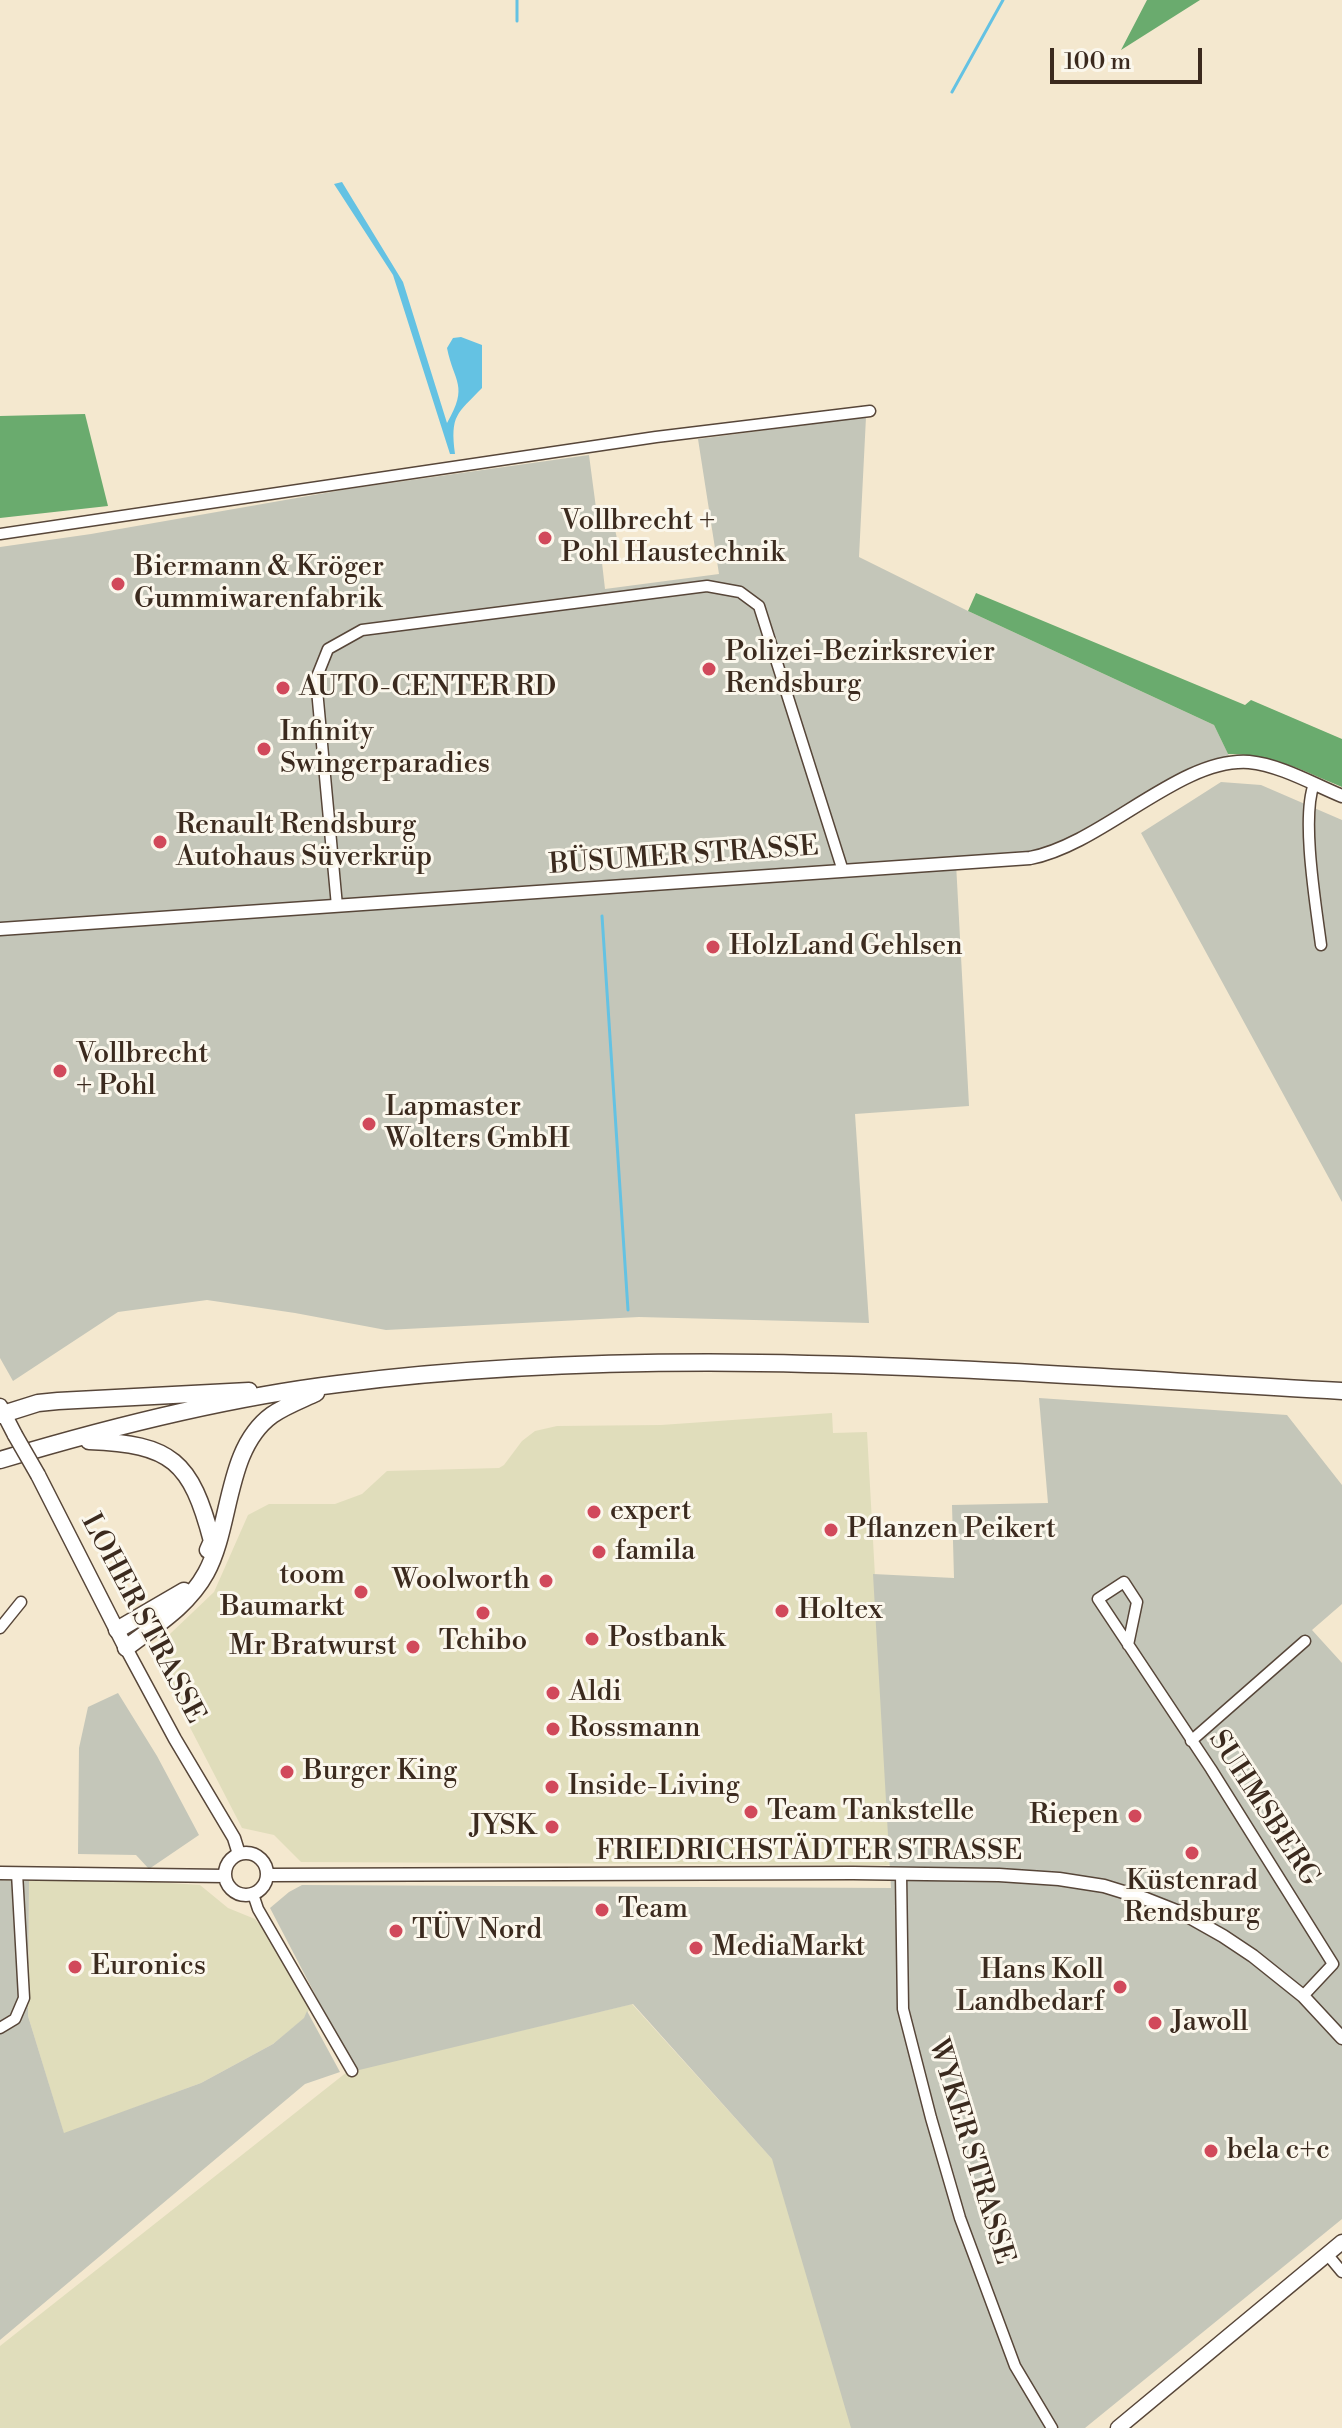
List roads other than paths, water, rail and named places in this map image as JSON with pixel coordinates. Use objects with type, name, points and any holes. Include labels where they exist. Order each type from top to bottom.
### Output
[{"type":"main road","points":[[0,1460],[170,1415],[310,1388],[536,1365],[753,1361],[915,1366],[1342,1391]]},
{"type":"main road","points":[[126,1648],[191,1597],[208,1570],[220,1538],[234,1475],[254,1435],[269,1417],[285,1407],[336,1384]]},
{"type":"main road","points":[[1,1411],[58,1401],[310,1388]]},
{"type":"main road","name":"LOHER STRASSE","points":[[1,1411],[38,1475],[126,1648]]},
{"type":"main road","points":[[68,1440],[128,1442],[161,1453],[188,1477],[199,1495],[210,1531],[212,1541],[201,1566],[184,1591],[117,1630]]},
{"type":"main road","points":[[1118,2428],[1342,2242]]},
{"type":"street","points":[[0,534],[656,437],[870,411]]},
{"type":"street","points":[[337,906],[316,679],[328,649],[362,630],[707,586],[740,592],[759,606],[843,871]]},
{"type":"street","name":"BÜSUMER STRASSE","points":[[0,929],[1045,855],[1078,841],[1201,770],[1219,764],[1250,762],[1264,765],[1342,796]]},
{"type":"street","points":[[1314,784],[1309,798],[1312,879],[1321,945]]},
{"type":"street","name":"SUHMSBERG","points":[[1128,1645],[1137,1602],[1124,1582],[1098,1599],[1333,1964],[1303,1996]]},
{"type":"street","points":[[0,1628],[21,1602]]},
{"type":"street","points":[[1191,1741],[1305,1641]]},
{"type":"street","name":"LOHER STRASSE","points":[[126,1648],[234,1838],[239,1854]]},
{"type":"street","points":[[239,1854],[257,1856],[263,1862],[267,1875],[265,1885],[253,1894],[236,1893],[225,1876],[227,1864],[239,1854]]},
{"type":"street","points":[[0,1873],[225,1876]]},
{"type":"street","points":[[0,2028],[15,2019],[24,1998],[17,1873]]},
{"type":"street","name":"FRIEDRICHSTÄDTER STRASSE","points":[[267,1875],[901,1874],[1059,1879],[1104,1886],[1184,1914],[1253,1956],[1303,1996],[1342,2038]]},
{"type":"street","name":"WYKER STRASSE","points":[[901,1874],[903,2009],[931,2118],[960,2218],[1015,2366],[1052,2428]]},
{"type":"street","points":[[253,1894],[258,1909],[352,2071]]},
{"type":"street","name":"FRIEDRICHSTÄDTER STRASSE","points":[[1314,2007],[1342,2024]]},
{"type":"street","points":[[1327,2254],[1342,2272]]},
{"type":"water","points":[[342,182],[403,282],[447,423],[459,392],[447,348],[453,338],[461,337],[482,345],[482,388],[457,416],[455,454],[450,454],[393,275],[334,184]]},
{"type":"waterway","points":[[517,0],[517,21]]},
{"type":"waterway","points":[[952,92],[1003,0]]},
{"type":"waterway","points":[[602,916],[628,1310]]},
{"type":"place","name":"Vollbrecht + Pohl Haustechnik","points":[[545,538]]},
{"type":"place","name":"Biermann & Kröger Gummiwarenfabrik","points":[[118,584]]},
{"type":"place","name":"Polizei-Bezirksrevier Rendsburg","points":[[709,669]]},
{"type":"place","name":"AUTO-CENTER RD","points":[[283,688]]},
{"type":"place","name":"Infinity Swingerparadies","points":[[264,749]]},
{"type":"place","name":"Renault Rendsburg Autohaus Süverkrüp","points":[[160,842]]},
{"type":"place","name":"HolzLand Gehlsen","points":[[713,947]]},
{"type":"place","name":"Vollbrecht + Pohl","points":[[60,1071]]},
{"type":"place","name":"Lapmaster Wolters GmbH","points":[[369,1124]]},
{"type":"place","name":"expert","points":[[594,1512]]},
{"type":"place","name":"Pflanzen Peikert","points":[[831,1530]]},
{"type":"place","name":"famila","points":[[599,1552]]},
{"type":"place","name":"Woolworth","points":[[546,1581]]},
{"type":"place","name":"toom Baumarkt","points":[[361,1592]]},
{"type":"place","name":"Holtex","points":[[782,1611]]},
{"type":"place","name":"Tchibo","points":[[483,1613]]},
{"type":"place","name":"Postbank","points":[[592,1639]]},
{"type":"place","name":"Mr Bratwurst","points":[[413,1647]]},
{"type":"place","name":"Aldi","points":[[553,1693]]},
{"type":"place","name":"Rossmann","points":[[553,1729]]},
{"type":"place","name":"Burger King","points":[[287,1772]]},
{"type":"place","name":"Inside-Living","points":[[552,1787]]},
{"type":"place","name":"Team Tankstelle","points":[[751,1812]]},
{"type":"place","name":"Riepen","points":[[1135,1816]]},
{"type":"place","name":"JYSK","points":[[552,1827]]},
{"type":"place","name":"Küstenrad Rendsburg","points":[[1192,1853]]},
{"type":"place","name":"Team","points":[[602,1910]]},
{"type":"place","name":"TÜV Nord","points":[[396,1931]]},
{"type":"place","name":"MediaMarkt","points":[[696,1948]]},
{"type":"place","name":"Euronics","points":[[75,1967]]},
{"type":"place","name":"Hans Koll Landbedarf","points":[[1120,1987]]},
{"type":"place","name":"Jawoll","points":[[1155,2023]]},
{"type":"place","name":"bela c+c","points":[[1211,2151]]}]
